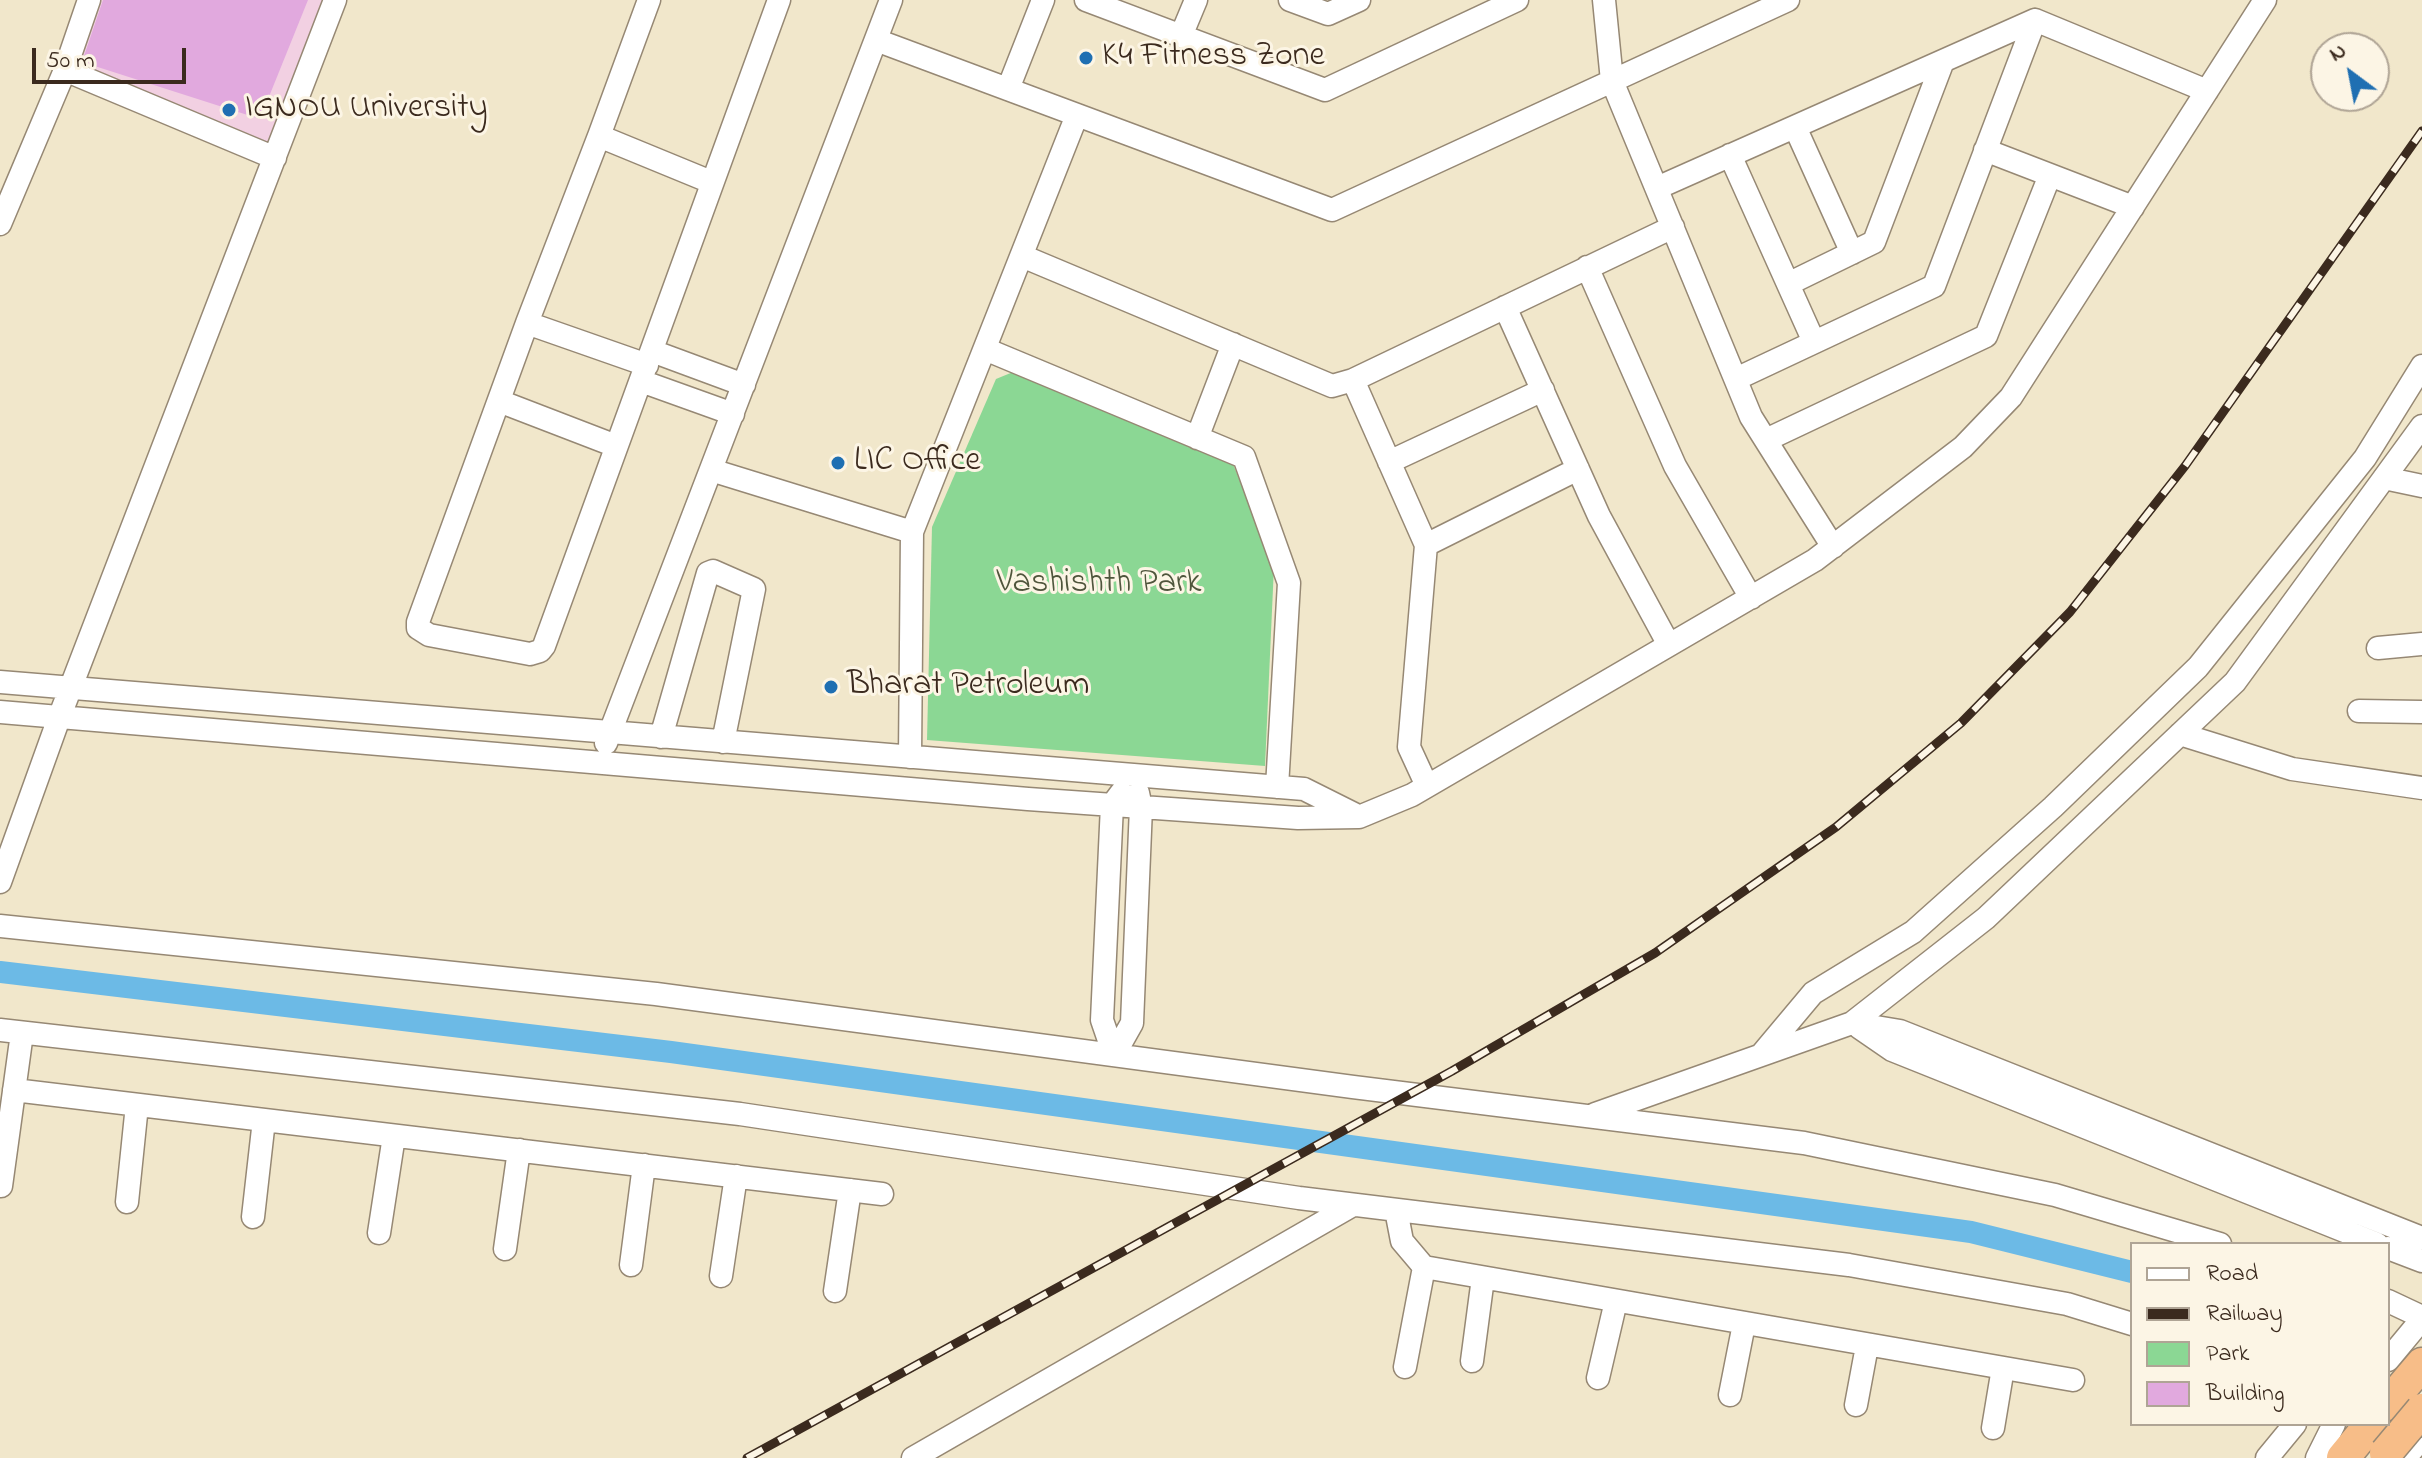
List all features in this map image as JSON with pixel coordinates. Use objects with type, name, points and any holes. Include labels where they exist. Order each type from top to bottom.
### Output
[{"type":"highway","points":[[2390,1402],[2422,1364]]},
{"type":"highway","points":[[2374,1443],[2422,1410]]},
{"type":"street","points":[[0,224],[65,70],[89,0]]},
{"type":"street","points":[[0,882],[59,718],[335,0]]},
{"type":"street","points":[[649,0],[418,622],[418,628],[429,635],[530,654],[544,646],[779,0]]},
{"type":"street","points":[[598,763],[891,0]]},
{"type":"street","points":[[1008,89],[1043,0]]},
{"type":"street","points":[[1086,0],[1118,6],[1181,36],[1325,90],[1517,0]]},
{"type":"street","points":[[1181,36],[1196,0]]},
{"type":"street","points":[[1290,0],[1328,14],[1359,0]]},
{"type":"street","points":[[1604,0],[1612,81],[1751,417],[1833,547]]},
{"type":"street","points":[[876,40],[1332,210],[1788,0]]},
{"type":"street","points":[[0,712],[1112,805],[1298,818],[1359,817],[1412,795],[1815,560],[1963,447],[2011,397],[2265,0]]},
{"type":"street","points":[[1657,188],[2035,20],[2207,91]]},
{"type":"street","points":[[1736,379],[1934,286],[2035,20]]},
{"type":"street","points":[[1788,284],[1874,242],[1943,61]]},
{"type":"street","points":[[65,70],[275,158]]},
{"type":"street","points":[[910,757],[912,532],[1077,115]]},
{"type":"street","points":[[1795,127],[1852,253]]},
{"type":"street","points":[[599,136],[711,182]]},
{"type":"street","points":[[1985,150],[2133,207]]},
{"type":"street","points":[[1730,155],[1814,342]]},
{"type":"street","points":[[1766,440],[1986,336],[2050,175]]},
{"type":"street","points":[[1022,256],[1332,386],[1353,380],[1673,227]]},
{"type":"street","points":[[1587,267],[1675,466],[1751,598]]},
{"type":"street","points":[[1505,307],[1599,516],[1669,645]]},
{"type":"street","points":[[527,323],[646,365],[744,385]]},
{"type":"street","points":[[1197,438],[1233,344]]},
{"type":"street","points":[[985,349],[1244,457],[1289,583],[1277,787]]},
{"type":"street","points":[[646,365],[733,414]]},
{"type":"street","points":[[1760,1056],[1813,993],[1913,932],[2053,807],[2198,667],[2365,458],[2422,366]]},
{"type":"street","points":[[1353,380],[1426,545],[1409,747],[1427,786]]},
{"type":"street","points":[[1389,462],[1543,390]]},
{"type":"street","points":[[499,401],[616,446]]},
{"type":"street","points":[[1590,1116],[1852,1023],[1986,918],[2235,682],[2422,426]]},
{"type":"street","points":[[1426,545],[1578,469]]},
{"type":"street","points":[[711,470],[912,532]]},
{"type":"street","points":[[2384,478],[2422,486]]},
{"type":"street","points":[[661,737],[708,573],[713,571],[754,589],[723,742]]},
{"type":"street","points":[[2378,648],[2422,644]]},
{"type":"street","points":[[0,682],[1304,789],[1359,817]]},
{"type":"street","points":[[2359,711],[2422,712]]},
{"type":"street","points":[[2180,734],[2292,769],[2422,788]]},
{"type":"street","points":[[1114,1055],[1102,1020],[1112,805],[1134,775]]},
{"type":"street","points":[[1114,1055],[1132,1023],[1141,807],[1134,775]]},
{"type":"street","points":[[0,926],[656,994],[1804,1143],[2055,1195],[2213,1242]]},
{"type":"street","points":[[1852,1023],[1900,1031],[2422,1238]]},
{"type":"street","points":[[1852,1023],[1892,1050],[2372,1242]]},
{"type":"street","points":[[1,1186],[14,1090],[11,1032],[740,1114],[1353,1205],[1849,1265],[2067,1304],[2130,1323]]},
{"type":"street","points":[[14,1090],[882,1194]]},
{"type":"street","points":[[127,1202],[137,1105]]},
{"type":"street","points":[[253,1217],[264,1120]]},
{"type":"street","points":[[379,1233],[394,1136]]},
{"type":"street","points":[[505,1249],[519,1150]]},
{"type":"street","points":[[631,1265],[644,1165]]},
{"type":"street","points":[[721,1276],[736,1176]]},
{"type":"street","points":[[835,1291],[850,1190]]},
{"type":"street","points":[[913,1458],[1353,1205]]},
{"type":"street","points":[[1396,1210],[1402,1241],[1424,1267],[2073,1380]]},
{"type":"street","points":[[2390,1249],[2422,1261]]},
{"type":"street","points":[[1405,1367],[1424,1267]]},
{"type":"street","points":[[1472,1361],[1483,1278]]},
{"type":"street","points":[[1598,1378],[1616,1301]]},
{"type":"street","points":[[2390,1302],[2422,1318],[2390,1358]]},
{"type":"street","points":[[1730,1395],[1744,1324]]},
{"type":"street","points":[[1856,1405],[1867,1346]]},
{"type":"street","points":[[1993,1428],[2003,1368]]},
{"type":"street","points":[[2390,1415],[2422,1428]]},
{"type":"street","points":[[2267,1458],[2293,1426]]},
{"type":"street","points":[[2317,1458],[2374,1443]]},
{"type":"shaded area","name":"IGNOU University","points":[[92,0],[330,0],[273,151],[68,69]]},
{"type":"green space","name":"Vashishth Park","points":[[1018,370],[1231,459],[1274,566],[1265,766],[927,740],[932,527],[996,379]]},
{"type":"building","name":"IGNOU University","points":[[103,0],[308,0],[260,119],[82,62]]},
{"type":"waterway","points":[[0,972],[671,1052],[1971,1232],[2130,1272]]},
{"type":"railway","points":[[747,1458],[1452,1071],[1655,953],[1836,827],[1961,723],[2070,612],[2185,466],[2422,131]]},
{"type":"place","name":"K4 Fitness Zone","points":[[1086,58]]},
{"type":"place","name":"IGNOU University","points":[[229,110]]},
{"type":"place","name":"LIC Office","points":[[838,463]]},
{"type":"place","name":"Bharat Petroleum","points":[[831,687]]}]
